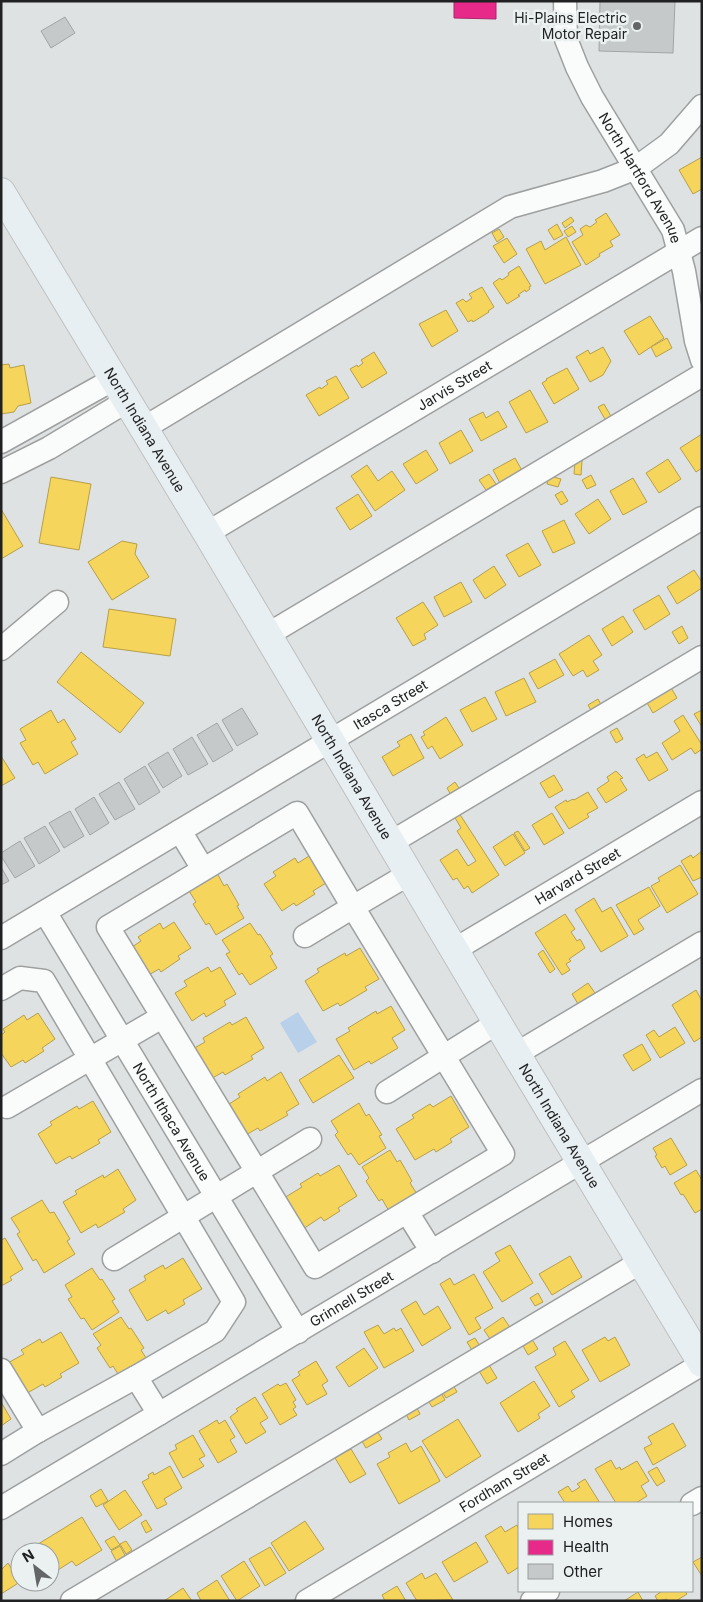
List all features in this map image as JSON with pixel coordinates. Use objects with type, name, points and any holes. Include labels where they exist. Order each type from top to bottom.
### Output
[{"type":"main road","name":"North Indiana Avenue","points":[[1,192],[207,533],[580,1163],[702,1363]]},
{"type":"street","name":"North Hartford Avenue","points":[[565,1],[566,39],[577,67],[592,97],[673,230],[696,341],[702,360]]},
{"type":"street","points":[[144,428],[510,207],[603,181],[636,168],[668,144],[702,106]]},
{"type":"street","name":"Jarvis Street","points":[[207,533],[702,238]]},
{"type":"street","points":[[267,635],[702,375]]},
{"type":"street","points":[[1,442],[35,423],[121,390]]},
{"type":"street","points":[[4,463],[49,448],[121,390]]},
{"type":"street","points":[[35,423],[49,448]]},
{"type":"street","name":"Itasca Street","points":[[1,938],[702,518]]},
{"type":"street","points":[[1,649],[56,602]]},
{"type":"street","points":[[390,843],[702,657]]},
{"type":"street","name":"Harvard Street","points":[[454,950],[702,802]]},
{"type":"street","points":[[298,813],[503,1154],[315,1267],[108,927],[204,869],[298,813]]},
{"type":"street","points":[[180,831],[204,869]]},
{"type":"street","points":[[305,936],[409,874]]},
{"type":"street","name":"North Ithaca Avenue","points":[[45,912],[298,1332]]},
{"type":"street","points":[[516,1054],[702,942]]},
{"type":"street","points":[[1,989],[20,978],[44,981],[234,1302],[215,1331],[1,1454]]},
{"type":"street","points":[[7,1107],[162,1017]]},
{"type":"street","points":[[387,1092],[498,1023]]},
{"type":"street","name":"Grinnell Street","points":[[1,1508],[702,1090]]},
{"type":"street","points":[[114,1258],[310,1139]]},
{"type":"street","points":[[407,1212],[432,1252]]},
{"type":"street","points":[[72,1601],[640,1262]]},
{"type":"street","name":"Fordham Street","points":[[307,1601],[702,1363]]},
{"type":"street","points":[[1,1370],[38,1432]]},
{"type":"street","points":[[136,1377],[159,1414]]},
{"type":"street","points":[[532,1601],[546,1592]]},
{"type":"water","points":[[298,1012],[317,1042],[298,1053],[280,1023]]},
{"type":"building: Homes","points":[[702,157],[702,189],[693,194],[679,170]]},
{"type":"building: Homes","points":[[606,213],[620,235],[610,241],[613,246],[599,254],[600,256],[586,265],[572,242],[583,235],[580,229],[586,225],[590,227],[597,222],[595,220]]},
{"type":"building: Homes","points":[[571,217],[574,221],[565,228],[562,223]]},
{"type":"building: Homes","points":[[557,224],[563,235],[554,240],[548,230]]},
{"type":"building: Homes","points":[[572,226],[576,232],[568,237],[564,231]]},
{"type":"building: Homes","points":[[499,229],[504,237],[497,242],[492,233]]},
{"type":"building: Homes","points":[[566,237],[581,265],[545,284],[526,249],[541,241],[545,250]]},
{"type":"building: Homes","points":[[507,238],[517,254],[504,263],[493,246]]},
{"type":"building: Homes","points":[[519,266],[531,286],[526,292],[525,290],[518,295],[520,296],[507,304],[493,283],[500,278],[502,280],[509,275],[508,273]]},
{"type":"building: Homes","points":[[482,287],[494,307],[473,322],[472,320],[468,322],[456,303],[463,299],[466,302],[472,298],[469,294]]},
{"type":"building: Homes","points":[[446,310],[458,331],[432,347],[419,324]]},
{"type":"building: Homes","points":[[650,316],[664,338],[639,355],[624,331]]},
{"type":"building: Homes","points":[[667,338],[672,348],[656,357],[651,347]]},
{"type":"building: Homes","points":[[603,347],[611,361],[603,375],[590,382],[576,357],[588,350],[590,354]]},
{"type":"building: Homes","points":[[374,352],[387,373],[362,388],[350,369],[357,365],[358,367],[363,363],[361,360]]},
{"type":"building: Homes","points":[[9,364],[10,368],[24,365],[31,403],[18,406],[14,412],[1,414],[1,365]]},
{"type":"building: Homes","points":[[567,368],[579,389],[554,404],[542,383]]},
{"type":"building: Homes","points":[[336,376],[349,398],[319,416],[306,395],[320,387],[321,389],[328,384],[326,381]]},
{"type":"building: Homes","points":[[530,390],[548,422],[526,433],[509,402]]},
{"type":"building: Homes","points":[[604,404],[612,418],[606,421],[598,407]]},
{"type":"building: Homes","points":[[498,411],[507,427],[481,441],[469,419],[483,412],[486,418]]},
{"type":"building: Homes","points":[[461,430],[473,451],[450,464],[439,443]]},
{"type":"building: Homes","points":[[702,434],[702,468],[696,472],[680,448]]},
{"type":"building: Homes","points":[[426,450],[438,470],[416,484],[403,464]]},
{"type":"building: Homes","points":[[515,458],[524,474],[502,487],[493,470]]},
{"type":"building: Homes","points":[[668,459],[681,479],[659,493],[646,473]]},
{"type":"building: Homes","points":[[575,461],[582,461],[581,475],[574,474]]},
{"type":"building: Homes","points":[[367,465],[378,481],[392,471],[405,490],[375,511],[351,476]]},
{"type":"building: Homes","points":[[489,474],[496,484],[486,490],[479,480]]},
{"type":"building: Homes","points":[[591,475],[596,485],[587,489],[582,480]]},
{"type":"building: Homes","points":[[549,476],[561,479],[558,487],[547,484]]},
{"type":"building: Homes","points":[[51,477],[91,484],[79,550],[39,543]]},
{"type":"building: Homes","points":[[633,478],[647,502],[623,515],[610,491]]},
{"type":"building: Homes","points":[[562,491],[568,501],[561,505],[555,495]]},
{"type":"building: Homes","points":[[358,494],[372,516],[350,530],[336,508]]},
{"type":"building: Homes","points":[[598,499],[611,519],[589,534],[575,514]]},
{"type":"building: Homes","points":[[1,509],[23,546],[1,559]]},
{"type":"building: Homes","points":[[564,520],[575,543],[553,553],[542,531]]},
{"type":"building: Homes","points":[[122,541],[137,544],[135,554],[149,577],[112,600],[88,562]]},
{"type":"building: Homes","points":[[528,543],[541,565],[519,577],[506,555]]},
{"type":"building: Homes","points":[[494,566],[506,585],[485,599],[473,580]]},
{"type":"building: Homes","points":[[694,570],[702,582],[702,588],[677,604],[667,587]]},
{"type":"building: Homes","points":[[461,582],[472,602],[444,617],[434,597]]},
{"type":"building: Homes","points":[[659,595],[670,614],[645,630],[633,610]]},
{"type":"building: Homes","points":[[423,602],[438,625],[424,634],[426,639],[413,646],[396,618]]},
{"type":"building: Homes","points":[[109,609],[176,619],[170,656],[103,647]]},
{"type":"building: Homes","points":[[623,616],[633,632],[612,646],[602,629]]},
{"type":"building: Homes","points":[[682,626],[688,638],[679,644],[672,632]]},
{"type":"building: Homes","points":[[589,635],[602,655],[593,661],[599,670],[587,677],[583,670],[573,676],[559,654]]},
{"type":"building: Homes","points":[[81,652],[144,703],[120,733],[57,682]]},
{"type":"building: Homes","points":[[555,659],[564,675],[538,689],[529,673]]},
{"type":"building: Homes","points":[[524,678],[536,702],[506,716],[495,692]]},
{"type":"building: Homes","points":[[670,686],[677,698],[653,713],[646,701]]},
{"type":"building: Homes","points":[[485,697],[497,719],[472,732],[460,710]]},
{"type":"building: Homes","points":[[598,699],[603,708],[593,714],[588,705]]},
{"type":"building: Homes","points":[[51,710],[58,723],[64,719],[76,739],[71,742],[78,754],[45,774],[38,762],[33,765],[20,743],[26,740],[20,729]]},
{"type":"building: Homes","points":[[702,710],[702,727],[694,714]]},
{"type":"building: Homes","points":[[683,715],[702,745],[702,749],[695,754],[691,748],[672,760],[662,743],[680,731],[674,721]]},
{"type":"building: Homes","points":[[446,717],[463,745],[440,759],[432,746],[428,749],[421,737],[425,735],[423,732]]},
{"type":"building: Homes","points":[[617,728],[623,739],[616,743],[610,732]]},
{"type":"building: Homes","points":[[411,734],[424,758],[393,776],[382,757],[400,746],[397,742]]},
{"type":"building: Homes","points":[[657,752],[668,770],[649,781],[636,759],[644,754],[646,758]]},
{"type":"building: Homes","points":[[1,756],[15,778],[1,786]]},
{"type":"building: Homes","points":[[616,771],[623,778],[620,779],[627,790],[606,803],[597,789],[609,781],[607,777]]},
{"type":"building: Homes","points":[[554,775],[563,790],[549,798],[540,783]]},
{"type":"building: Homes","points":[[455,782],[461,791],[452,797],[447,788]]},
{"type":"building: Homes","points":[[588,792],[598,808],[587,814],[589,817],[569,829],[555,807],[566,800],[567,802],[574,800]]},
{"type":"building: Homes","points":[[459,813],[499,875],[472,893],[468,886],[464,889],[457,878],[453,880],[440,860],[457,849],[468,866],[476,861],[457,831],[461,828],[454,816]]},
{"type":"building: Homes","points":[[552,813],[564,833],[544,845],[532,825]]},
{"type":"building: Homes","points":[[518,831],[530,848],[525,851],[514,833]]},
{"type":"building: Homes","points":[[513,834],[525,853],[505,866],[493,847]]},
{"type":"building: Homes","points":[[702,851],[702,877],[693,881],[681,861],[691,855],[693,858]]},
{"type":"building: Homes","points":[[309,856],[326,883],[313,891],[315,894],[296,906],[294,903],[282,911],[264,884],[276,876],[273,872],[295,858],[298,863]]},
{"type":"building: Homes","points":[[680,865],[698,894],[667,913],[651,886],[660,881],[658,878]]},
{"type":"building: Homes","points":[[217,873],[224,886],[227,884],[244,918],[216,935],[209,923],[206,925],[193,904],[196,902],[189,891]]},
{"type":"building: Homes","points":[[649,887],[660,906],[638,920],[644,929],[634,935],[616,905]]},
{"type":"building: Homes","points":[[594,898],[602,912],[611,907],[628,936],[601,952],[575,910]]},
{"type":"building: Homes","points":[[565,914],[575,929],[571,932],[577,941],[580,939],[585,948],[569,959],[571,961],[566,964],[570,970],[562,975],[535,933]]},
{"type":"building: Homes","points":[[174,922],[191,948],[178,956],[180,959],[161,972],[159,969],[147,976],[129,949],[141,941],[138,937],[160,923],[163,929]]},
{"type":"building: Homes","points":[[250,923],[273,954],[270,956],[277,968],[250,985],[242,973],[239,975],[226,954],[230,952],[222,940]]},
{"type":"building: Homes","points":[[360,948],[379,979],[365,987],[367,990],[340,1006],[338,1003],[323,1011],[305,981],[319,972],[317,969],[345,953],[346,956]]},
{"type":"building: Homes","points":[[543,950],[555,969],[550,973],[538,954]]},
{"type":"building: Homes","points":[[208,967],[211,972],[220,967],[236,994],[224,1001],[226,1005],[206,1017],[204,1013],[192,1021],[175,993],[187,986],[184,981]]},
{"type":"building: Homes","points":[[588,983],[595,993],[578,1004],[572,994]]},
{"type":"building: Homes","points":[[696,990],[702,1001],[702,1037],[694,1042],[672,1005]]},
{"type":"building: Homes","points":[[391,1006],[405,1030],[392,1038],[398,1048],[371,1064],[369,1061],[354,1070],[336,1039],[350,1031],[348,1028],[376,1011],[377,1014]]},
{"type":"building: Homes","points":[[38,1013],[55,1039],[42,1048],[44,1051],[25,1063],[23,1060],[11,1067],[1,1053],[1,1035],[5,1032],[3,1029],[24,1015],[27,1020]]},
{"type":"building: Homes","points":[[246,1017],[264,1048],[251,1056],[253,1059],[225,1075],[223,1072],[209,1080],[191,1050],[205,1042],[203,1038],[230,1022],[232,1025]]},
{"type":"building: Homes","points":[[675,1027],[685,1043],[660,1058],[646,1035],[654,1030],[659,1037]]},
{"type":"building: Homes","points":[[642,1044],[651,1060],[633,1071],[623,1055]]},
{"type":"building: Homes","points":[[339,1055],[354,1078],[313,1103],[299,1080]]},
{"type":"building: Homes","points":[[281,1072],[299,1104],[286,1112],[288,1115],[260,1131],[258,1128],[244,1136],[226,1106],[240,1097],[238,1094],[265,1077],[267,1081]]},
{"type":"building: Homes","points":[[451,1096],[469,1127],[450,1139],[452,1142],[436,1152],[434,1149],[415,1160],[396,1129],[414,1118],[412,1115],[430,1104],[433,1107]]},
{"type":"building: Homes","points":[[93,1101],[111,1132],[98,1140],[100,1143],[72,1159],[70,1156],[56,1164],[38,1134],[52,1125],[50,1122],[77,1106],[79,1109]]},
{"type":"building: Homes","points":[[359,1103],[366,1116],[369,1114],[382,1135],[379,1136],[386,1148],[359,1165],[351,1153],[348,1155],[335,1135],[338,1132],[331,1121]]},
{"type":"building: Homes","points":[[671,1138],[687,1165],[670,1175],[665,1166],[662,1168],[653,1148]]},
{"type":"building: Homes","points":[[390,1150],[397,1162],[400,1160],[417,1194],[389,1211],[382,1199],[379,1201],[366,1181],[369,1178],[362,1167]]},
{"type":"building: Homes","points":[[339,1165],[357,1196],[338,1208],[340,1211],[324,1221],[321,1217],[303,1229],[284,1198],[302,1187],[300,1184],[318,1173],[320,1176]]},
{"type":"building: Homes","points":[[118,1169],[136,1200],[123,1209],[125,1212],[98,1228],[96,1224],[81,1233],[63,1202],[77,1194],[75,1191],[103,1175],[104,1178]]},
{"type":"building: Homes","points":[[696,1170],[702,1180],[702,1209],[695,1213],[674,1183]]},
{"type":"building: Homes","points":[[42,1200],[50,1213],[54,1212],[70,1239],[67,1241],[75,1254],[44,1273],[36,1259],[33,1261],[17,1234],[20,1232],[11,1218]]},
{"type":"building: Homes","points":[[5,1238],[23,1269],[10,1277],[12,1280],[1,1286],[1,1240]]},
{"type":"building: Homes","points":[[510,1245],[533,1283],[502,1302],[483,1272],[500,1261],[495,1253]]},
{"type":"building: Homes","points":[[570,1256],[582,1277],[552,1295],[539,1274]]},
{"type":"building: Homes","points":[[183,1258],[202,1289],[183,1300],[185,1304],[168,1314],[166,1310],[147,1321],[129,1290],[146,1280],[144,1276],[163,1265],[165,1269]]},
{"type":"building: Homes","points":[[92,1268],[115,1299],[112,1301],[119,1312],[92,1330],[84,1318],[81,1319],[68,1299],[72,1297],[65,1285]]},
{"type":"building: Homes","points":[[474,1274],[493,1308],[475,1318],[481,1328],[469,1335],[440,1284],[450,1278],[454,1285]]},
{"type":"building: Homes","points":[[538,1293],[543,1302],[535,1306],[530,1298]]},
{"type":"building: Homes","points":[[416,1301],[424,1315],[438,1306],[451,1328],[422,1346],[401,1310]]},
{"type":"building: Homes","points":[[121,1317],[144,1348],[141,1350],[148,1361],[121,1379],[113,1366],[110,1368],[97,1348],[101,1345],[93,1334]]},
{"type":"building: Homes","points":[[503,1317],[511,1329],[492,1342],[484,1330]]},
{"type":"building: Homes","points":[[378,1325],[384,1334],[394,1328],[396,1331],[401,1328],[414,1351],[384,1368],[364,1332]]},
{"type":"building: Homes","points":[[61,1332],[79,1363],[60,1374],[62,1377],[45,1387],[43,1384],[24,1395],[6,1364],[24,1354],[21,1350],[40,1339],[42,1343]]},
{"type":"building: Homes","points":[[605,1337],[608,1341],[615,1337],[630,1365],[600,1382],[582,1350]]},
{"type":"building: Homes","points":[[475,1338],[481,1348],[473,1352],[467,1342]]},
{"type":"building: Homes","points":[[531,1338],[538,1349],[528,1355],[522,1344]]},
{"type":"building: Homes","points":[[565,1341],[589,1380],[571,1391],[575,1397],[559,1407],[535,1367],[556,1355],[553,1348]]},
{"type":"building: Homes","points":[[364,1348],[378,1368],[349,1387],[336,1367]]},
{"type":"building: Homes","points":[[316,1361],[328,1381],[322,1385],[327,1394],[307,1405],[292,1380],[300,1375],[298,1372]]},
{"type":"building: Homes","points":[[489,1365],[497,1378],[487,1384],[479,1371]]},
{"type":"building: Homes","points":[[534,1381],[550,1406],[538,1414],[540,1418],[518,1432],[500,1403]]},
{"type":"building: Homes","points":[[286,1383],[296,1400],[293,1402],[296,1407],[293,1409],[297,1415],[280,1425],[262,1394],[278,1384],[280,1386]]},
{"type":"building: Homes","points":[[452,1383],[457,1392],[446,1398],[441,1389]]},
{"type":"building: Homes","points":[[440,1391],[445,1400],[432,1407],[427,1399]]},
{"type":"building: Homes","points":[[255,1397],[268,1418],[260,1423],[266,1432],[246,1444],[230,1417],[238,1411],[236,1409]]},
{"type":"building: Homes","points":[[1,1402],[11,1419],[1,1426]]},
{"type":"building: Homes","points":[[416,1406],[420,1414],[409,1420],[405,1412]]},
{"type":"building: Homes","points":[[458,1419],[481,1456],[446,1478],[422,1441]]},
{"type":"building: Homes","points":[[217,1420],[219,1424],[225,1420],[235,1437],[230,1440],[237,1452],[218,1463],[199,1431]]},
{"type":"building: Homes","points":[[673,1423],[686,1446],[653,1465],[644,1448],[652,1444],[648,1437]]},
{"type":"building: Homes","points":[[376,1429],[382,1439],[366,1448],[360,1438]]},
{"type":"building: Homes","points":[[193,1435],[205,1456],[199,1459],[204,1466],[183,1478],[169,1453],[177,1449],[175,1445]]},
{"type":"building: Homes","points":[[406,1443],[411,1452],[421,1446],[440,1481],[399,1504],[377,1464],[390,1457],[388,1453]]},
{"type":"building: Homes","points":[[351,1449],[366,1474],[350,1483],[335,1458]]},
{"type":"building: Homes","points":[[611,1460],[616,1469],[620,1467],[621,1470],[637,1461],[649,1481],[641,1486],[647,1496],[638,1502],[615,1502],[595,1469]]},
{"type":"building: Homes","points":[[170,1466],[182,1488],[164,1499],[167,1504],[157,1509],[142,1482],[149,1478],[148,1475],[153,1472],[154,1475]]},
{"type":"building: Homes","points":[[657,1467],[665,1481],[657,1486],[648,1472]]},
{"type":"building: Homes","points":[[585,1479],[599,1502],[564,1502],[558,1492],[568,1486],[572,1492],[580,1487],[577,1484]]},
{"type":"building: Homes","points":[[101,1489],[108,1501],[96,1507],[90,1496]]},
{"type":"building: Homes","points":[[125,1490],[142,1515],[119,1530],[103,1505]]},
{"type":"building: Homes","points":[[82,1517],[102,1550],[76,1566],[72,1561],[60,1569],[60,1542],[41,1542]]},
{"type":"building: Homes","points":[[146,1520],[152,1530],[146,1533],[141,1523]]},
{"type":"building: Homes","points":[[305,1521],[324,1549],[289,1571],[271,1543]]},
{"type":"building: Homes","points":[[517,1525],[518,1527],[518,1568],[508,1574],[485,1536],[501,1526],[505,1532]]},
{"type":"building: Homes","points":[[114,1536],[120,1545],[111,1550],[105,1541]]},
{"type":"building: Homes","points":[[126,1541],[132,1550],[126,1554],[120,1544]]},
{"type":"building: Homes","points":[[476,1542],[488,1562],[454,1582],[442,1562]]},
{"type":"building: Homes","points":[[120,1546],[128,1561],[119,1566],[111,1551]]},
{"type":"building: Homes","points":[[270,1547],[286,1573],[265,1586],[249,1559]]},
{"type":"building: Homes","points":[[702,1557],[702,1576],[693,1562]]},
{"type":"building: Homes","points":[[244,1561],[260,1586],[237,1601],[221,1576]]},
{"type":"building: Homes","points":[[8,1563],[10,1566],[10,1588],[1,1594],[1,1570]]},
{"type":"building: Homes","points":[[422,1573],[425,1579],[436,1573],[453,1600],[417,1601],[406,1583]]},
{"type":"building: Homes","points":[[217,1580],[230,1601],[201,1601],[197,1593]]},
{"type":"building: Homes","points":[[397,1586],[406,1601],[385,1601],[382,1595]]},
{"type":"building: Homes","points":[[183,1588],[192,1601],[164,1601]]},
{"type":"building: Homes","points":[[638,1592],[643,1601],[624,1601]]},
{"type":"building: Homes","points":[[661,1592],[686,1592],[687,1594],[676,1601],[668,1601],[667,1599],[658,1601],[655,1596]]},
{"type":"building: Health","points":[[454,1],[496,1],[496,19],[454,18]]},
{"type":"building: Other","name":"Hi-Plains Electric Motor Repair","points":[[600,1],[675,1],[673,53],[599,51]]},
{"type":"building: Other","points":[[65,17],[75,33],[51,48],[41,31]]},
{"type":"building: Other","points":[[242,708],[258,734],[237,746],[222,720]]},
{"type":"building: Other","points":[[217,723],[233,750],[213,762],[197,735]]},
{"type":"building: Other","points":[[192,737],[208,764],[188,775],[173,749]]},
{"type":"building: Other","points":[[168,752],[182,776],[163,788],[148,764]]},
{"type":"building: Other","points":[[145,766],[160,792],[139,805],[124,779]]},
{"type":"building: Other","points":[[119,782],[135,809],[115,820],[99,794]]},
{"type":"building: Other","points":[[94,797],[109,823],[90,835],[75,809]]},
{"type":"building: Other","points":[[70,811],[84,836],[64,848],[49,823]]},
{"type":"building: Other","points":[[45,826],[60,851],[39,864],[24,838]]},
{"type":"building: Other","points":[[20,841],[35,866],[15,878],[1,853]]},
{"type":"building: Other","points":[[1,867],[9,881],[1,885]]},
{"type":"place","name":"Hi-Plains Electric Motor Repair","points":[[637,26]]}]
